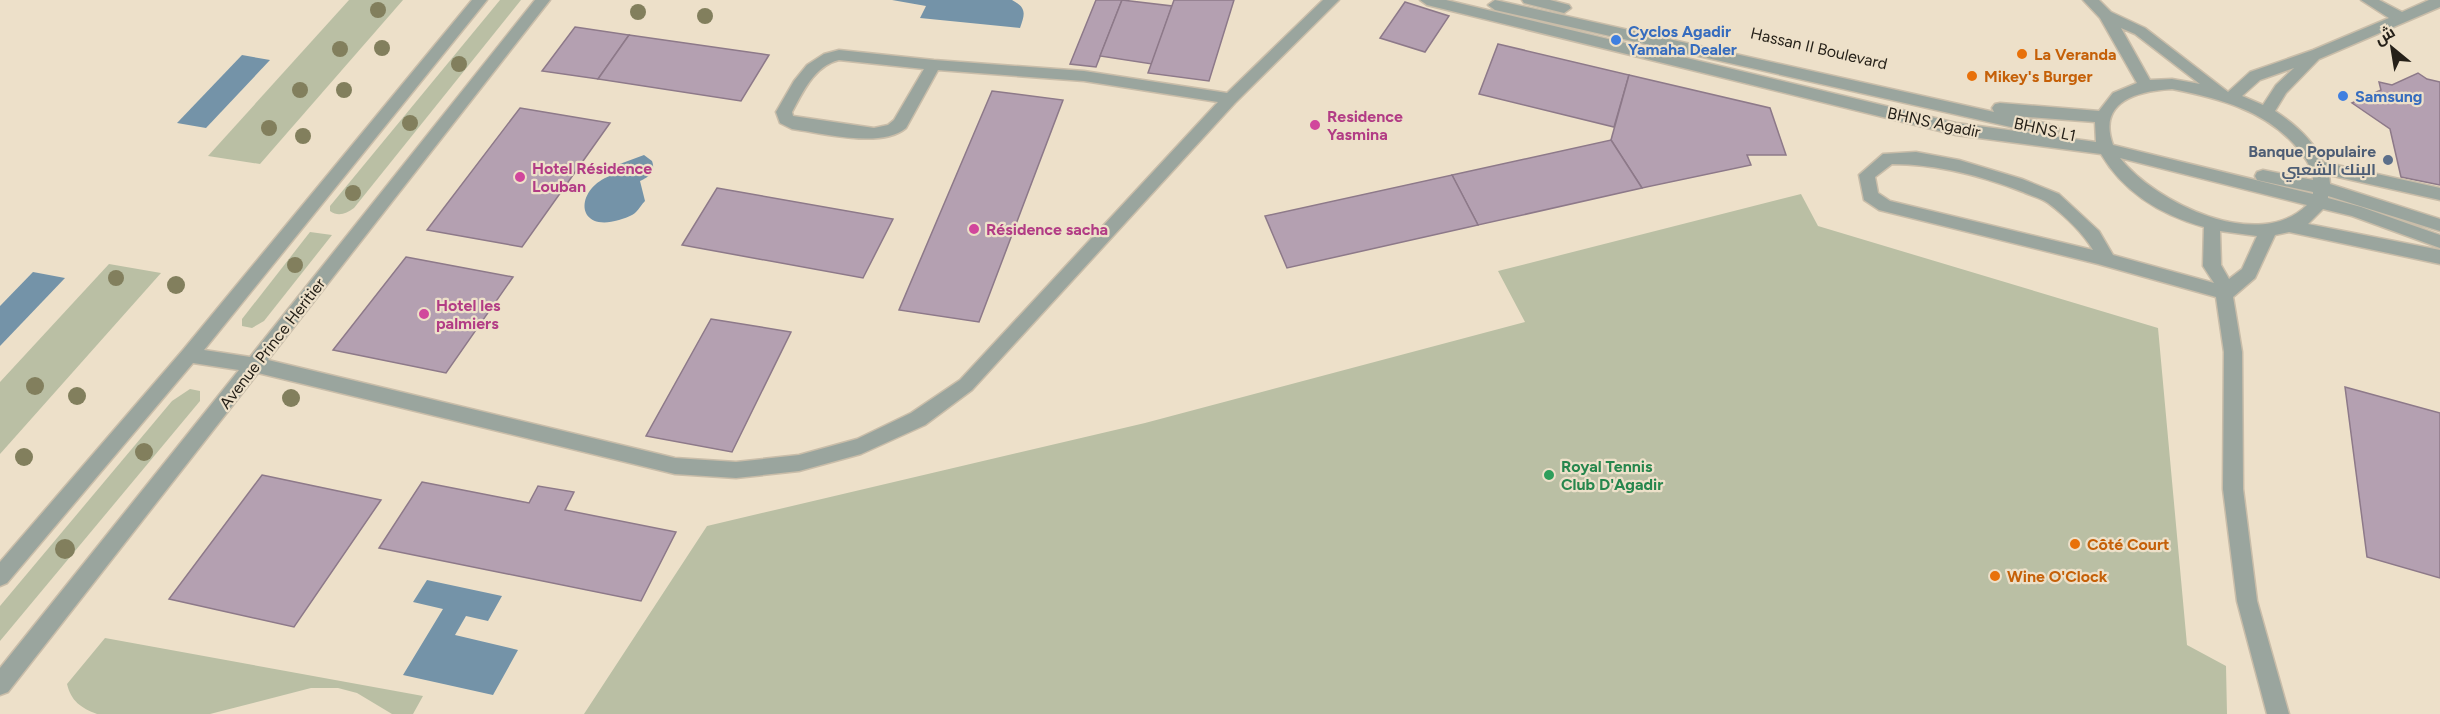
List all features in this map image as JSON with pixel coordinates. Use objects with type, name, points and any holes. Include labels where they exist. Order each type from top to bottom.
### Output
[{"type":"street","points":[[0,577],[189,355],[480,0]]},
{"type":"street","name":"Avenue Prince Heritier","points":[[0,685],[256,365],[543,0]]},
{"type":"street","points":[[189,355],[256,365],[675,466],[736,470],[799,463],[861,446],[918,419],[966,385],[1230,99],[1332,0]]},
{"type":"street","name":"BHNS Agadir","points":[[1427,0],[1956,129],[2105,145]]},
{"type":"street","name":"BHNS L1","points":[[1472,0],[2321,195],[2440,225]]},
{"type":"street","name":"Hassan II Boulevard","points":[[1529,0],[2015,111],[2103,117]]},
{"type":"street","points":[[2368,0],[2401,18]]},
{"type":"street","points":[[2100,5],[2227,94],[2266,112],[2293,132],[2321,168],[2321,195],[2310,215],[2290,226],[2269,230],[2246,230],[2191,217],[2161,203],[2137,186],[2117,167],[2101,133],[2103,117],[2111,103],[2126,92],[2146,86],[2172,84],[2227,94],[2255,76],[2318,54],[2440,1]]},
{"type":"street","points":[[2100,5],[2146,86]]},
{"type":"street","points":[[2266,112],[2282,89],[2318,54]]},
{"type":"street","points":[[934,65],[900,124],[884,133],[874,134],[792,123],[786,119],[784,112],[811,69],[827,56],[839,55],[934,65],[1084,76],[1230,99]]},
{"type":"street","points":[[2108,262],[2094,235],[2053,198],[2016,183],[1959,166],[1916,158],[1889,158],[1867,175],[1870,196],[1885,206],[2108,262],[2170,276],[2226,292]]},
{"type":"street","points":[[2321,168],[2440,194]]},
{"type":"street","points":[[2321,195],[2355,211],[2440,242]]},
{"type":"street","points":[[2212,223],[2212,266],[2226,292],[2233,352],[2233,489],[2247,601],[2278,714]]},
{"type":"street","points":[[2290,226],[2440,257]]},
{"type":"street","points":[[2226,292],[2249,273],[2269,230]]},
{"type":"green space","points":[[349,0],[403,0],[260,164],[208,156]]},
{"type":"green space","points":[[500,0],[521,0],[354,208],[342,214],[330,211],[330,206]]},
{"type":"green space","name":"Royal Tennis Club D'Agadir","points":[[1801,194],[1818,226],[2158,328],[2187,645],[2226,666],[2227,714],[584,714],[707,526],[1145,423],[1525,322],[1498,271]]},
{"type":"green space","points":[[310,232],[332,235],[264,321],[252,328],[242,326],[242,319]]},
{"type":"green space","points":[[109,264],[161,273],[0,454],[0,382]]},
{"type":"green space","points":[[190,389],[200,391],[200,401],[0,641],[0,606],[172,401]]},
{"type":"green space","points":[[105,638],[423,696],[413,714],[392,714],[357,693],[338,688],[311,688],[210,714],[97,714],[78,703],[71,695],[67,684]]},
{"type":"water","points":[[892,0],[1012,0],[1020,6],[1024,15],[1020,28],[920,18],[926,6]]},
{"type":"water","points":[[242,55],[270,60],[206,128],[177,123]]},
{"type":"water","points":[[644,155],[652,161],[653,168],[649,176],[640,181],[645,201],[636,212],[626,218],[604,222],[593,220],[587,214],[585,206],[587,196],[593,187],[603,179],[617,174],[617,165]]},
{"type":"water","points":[[33,272],[65,278],[0,346],[0,306]]},
{"type":"water","points":[[427,580],[502,596],[488,621],[466,616],[455,635],[518,650],[493,695],[403,675],[443,609],[413,602]]},
{"type":"building","points":[[1096,0],[1122,0],[1096,67],[1070,64]]},
{"type":"building","points":[[1122,0],[1172,6],[1152,64],[1100,56]]},
{"type":"building","points":[[1174,0],[1234,0],[1209,81],[1148,73]]},
{"type":"building","points":[[1405,2],[1449,16],[1425,52],[1380,38]]},
{"type":"building","points":[[575,27],[629,35],[598,79],[542,71]]},
{"type":"building","points":[[629,35],[769,55],[741,101],[598,79]]},
{"type":"building","points":[[1498,44],[1629,75],[1614,127],[1479,94]]},
{"type":"building","points":[[2418,73],[2427,79],[2440,82],[2440,185],[2401,177],[2390,129],[2352,103],[2381,90],[2379,82],[2392,85]]},
{"type":"building","points":[[1629,75],[1770,108],[1786,155],[1747,155],[1751,165],[1642,188],[1611,140]]},
{"type":"building","name":"Résidence sacha","points":[[992,91],[1063,100],[979,322],[899,310]]},
{"type":"building","name":"Hotel Résidence Louban","points":[[520,108],[610,123],[522,247],[427,230]]},
{"type":"building","points":[[1611,140],[1642,188],[1478,225],[1452,175]]},
{"type":"building","points":[[1452,175],[1478,225],[1287,268],[1265,216]]},
{"type":"building","points":[[717,188],[893,219],[863,278],[682,245]]},
{"type":"building","name":"Hotel les palmiers","points":[[406,257],[513,277],[446,373],[333,350]]},
{"type":"building","points":[[711,319],[791,332],[732,452],[646,436]]},
{"type":"building","points":[[2345,387],[2440,413],[2440,578],[2367,557]]},
{"type":"building","points":[[262,475],[381,500],[294,627],[169,599]]},
{"type":"building","points":[[422,482],[529,503],[538,486],[574,492],[565,510],[676,532],[641,601],[379,548]]},
{"type":"place","name":"Cyclos Agadir Yamaha Dealer","points":[[1616,40]]},
{"type":"place","name":"La Veranda","points":[[2022,54]]},
{"type":"place","name":"Mikey's Burger","points":[[1972,76]]},
{"type":"place","name":"Samsung","points":[[2343,96]]},
{"type":"place","name":"Residence Yasmina","points":[[1315,125]]},
{"type":"place","name":"Banque Populaire البنك الشعبي","points":[[2388,160]]},
{"type":"place","name":"Hotel Résidence Louban","points":[[520,177]]},
{"type":"place","name":"Résidence sacha","points":[[974,229]]},
{"type":"place","name":"Hotel les palmiers","points":[[424,314]]},
{"type":"place","name":"Royal Tennis Club D'Agadir","points":[[1549,475]]},
{"type":"place","name":"Côté Court","points":[[2075,544]]},
{"type":"place","name":"Wine O'Clock","points":[[1995,576]]}]
